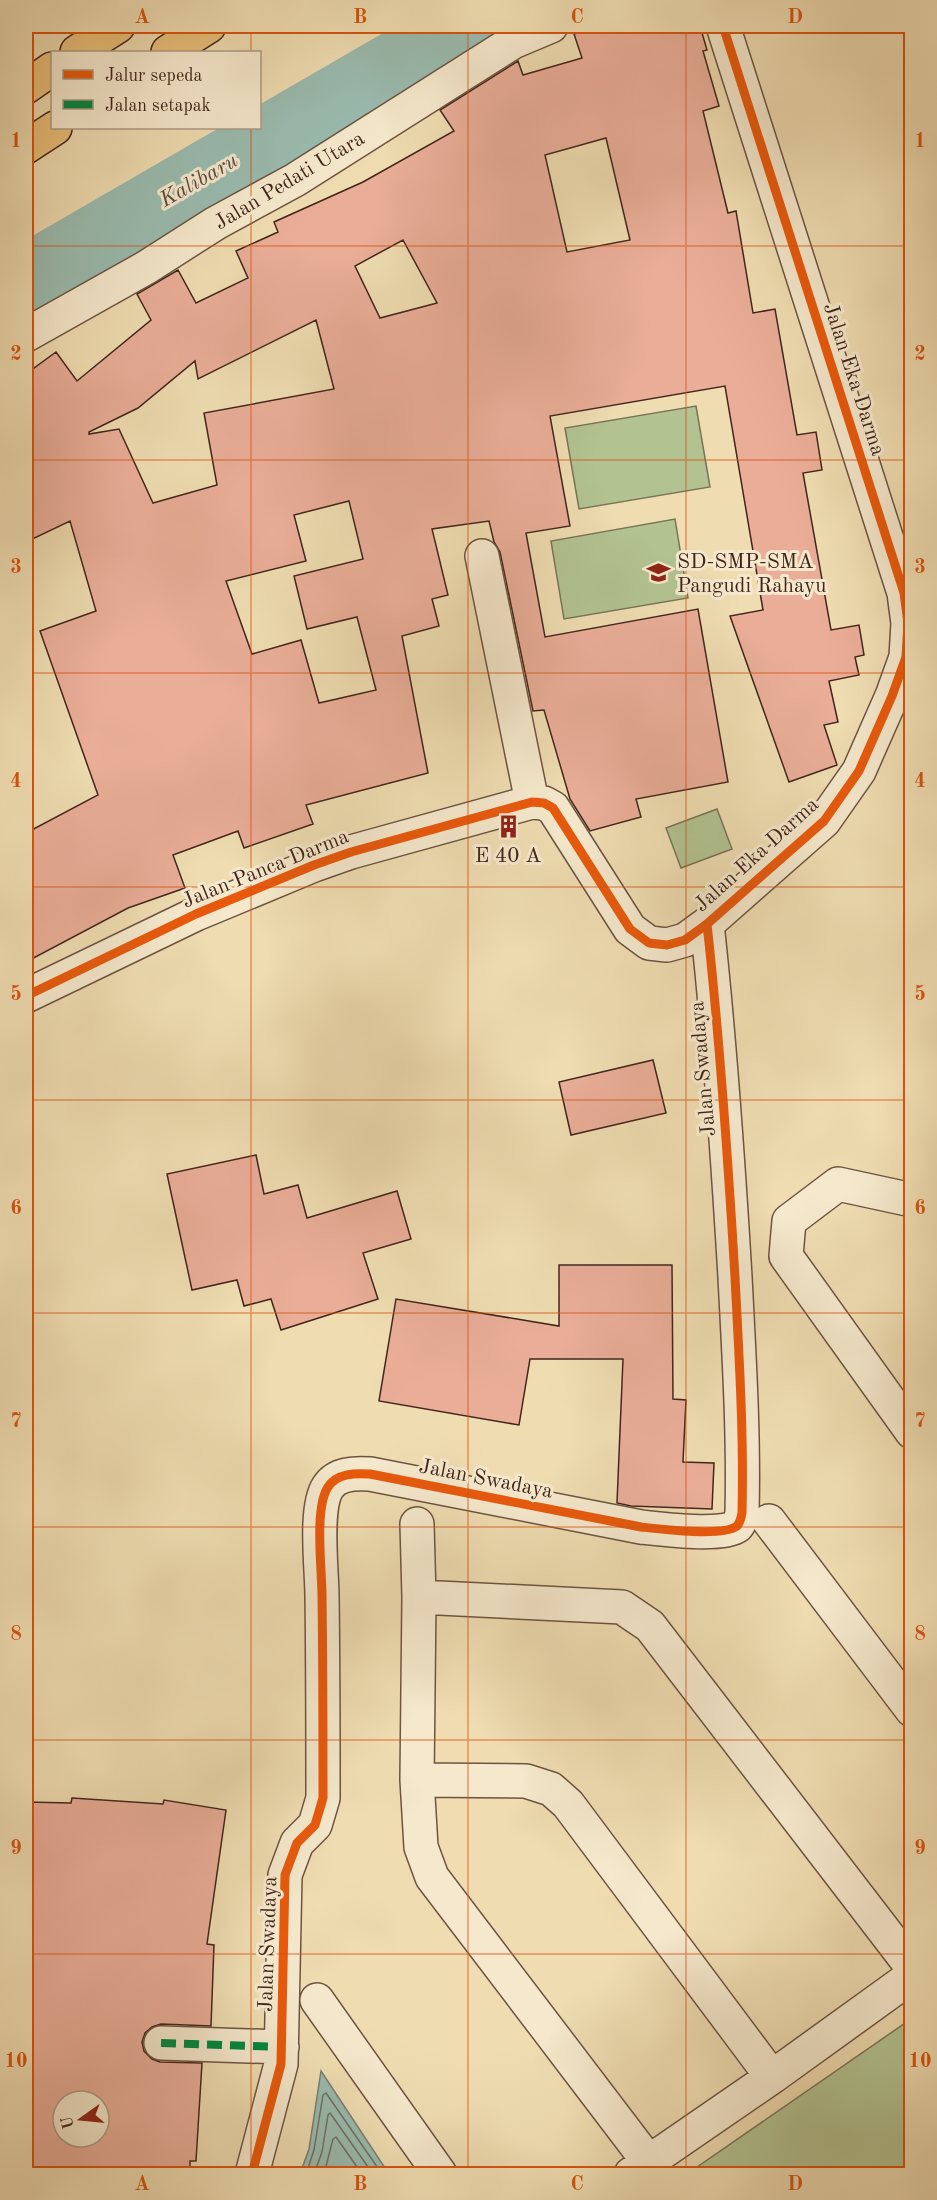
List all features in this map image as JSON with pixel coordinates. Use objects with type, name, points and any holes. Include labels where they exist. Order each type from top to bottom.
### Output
[{"type":"highway","points":[[170,51],[209,26]]},
{"type":"highway","points":[[26,87],[51,70]]},
{"type":"highway","points":[[26,147],[54,129]]},
{"type":"street","name":"Jalan Pedati Utara","points":[[26,335],[147,267],[216,223],[295,180],[513,42],[551,26]]},
{"type":"street","name":"Jalan Eka Darma","points":[[546,810],[630,929],[649,943],[667,945],[685,940],[707,924],[824,820],[843,796],[859,771],[892,696],[906,657],[908,623],[904,592],[723,26]]},
{"type":"street","points":[[482,556],[546,810]]},
{"type":"street","name":"Jalan Panca Darma","points":[[26,996],[186,919],[314,865],[351,852],[546,810]]},
{"type":"street","name":"Jalan Swadaya","points":[[252,2175],[281,2064],[285,1875],[297,1843],[315,1825],[323,1798],[322,1589],[319,1550],[323,1500],[328,1487],[337,1479],[351,1473],[370,1473],[641,1527],[681,1531],[726,1531],[736,1527],[740,1522],[744,1445],[718,1024],[707,924]]},
{"type":"street","points":[[912,1200],[838,1184],[789,1221],[786,1256],[912,1432]]},
{"type":"street","points":[[769,1521],[912,1710]]},
{"type":"street","points":[[417,1524],[419,1597],[417,1780],[422,1847],[432,1876],[639,2168],[772,2077],[912,1976]]},
{"type":"street","points":[[419,1597],[622,1607],[650,1626],[912,1967]]},
{"type":"street","points":[[417,1780],[526,1781],[550,1789],[568,1804],[772,2077]]},
{"type":"street","points":[[317,2000],[440,2175]]},
{"type":"street","points":[[161,2043],[282,2047]]},
{"type":"green space","points":[[696,406],[710,487],[579,509],[565,428]]},
{"type":"green space","points":[[675,519],[688,598],[564,619],[551,541]]},
{"type":"green space","points":[[717,809],[732,849],[681,868],[666,828]]},
{"type":"green space","points":[[911,2019],[911,2174],[687,2174]]},
{"type":"water","points":[[321,2071],[389,2174],[300,2174],[309,2149]]},
{"type":"building","points":[[599,26],[700,26],[707,50],[703,51],[719,106],[703,111],[728,213],[736,211],[753,313],[775,309],[797,435],[816,432],[822,470],[803,473],[831,630],[859,625],[864,655],[855,657],[859,675],[829,681],[838,722],[824,725],[837,765],[789,782],[730,616],[763,610],[725,386],[550,416],[570,526],[526,533],[545,637],[698,609],[728,782],[636,799],[641,817],[590,831],[570,799],[544,710],[533,711],[500,552],[494,542],[489,521],[432,529],[448,595],[432,599],[439,626],[402,636],[428,773],[306,805],[313,824],[244,848],[238,831],[173,855],[185,888],[128,908],[26,962],[26,833],[98,795],[40,631],[96,611],[70,521],[26,542],[26,374],[56,352],[77,381],[151,320],[137,294],[178,270],[196,303],[248,278],[236,251],[278,232],[274,222],[363,182],[454,131],[440,110],[518,61],[523,75],[582,58],[574,34]],"holes":[[[606,138],[630,240],[567,252],[545,155]],[[403,240],[437,303],[380,318],[355,266]],[[316,320],[334,389],[204,413],[217,485],[153,503],[119,429],[89,434],[89,432],[138,408],[195,361],[198,379]],[[349,501],[363,559],[294,576],[307,629],[357,617],[376,690],[319,703],[301,640],[252,654],[226,581],[306,561],[294,515]]]},
{"type":"building","points":[[653,1060],[666,1113],[571,1135],[559,1082]]},
{"type":"building","points":[[256,1155],[264,1194],[298,1185],[307,1218],[397,1191],[411,1239],[363,1253],[378,1299],[281,1330],[271,1299],[244,1306],[237,1280],[192,1290],[167,1174]]},
{"type":"building","points":[[559,1265],[672,1265],[673,1399],[686,1400],[683,1462],[714,1463],[712,1509],[631,1506],[617,1503],[623,1359],[530,1359],[519,1425],[379,1401],[396,1299],[559,1326]]},
{"type":"building","points":[[72,1798],[163,1804],[164,1800],[226,1810],[207,1944],[214,1945],[211,2026],[161,2024],[145,2033],[142,2042],[144,2051],[152,2059],[160,2062],[202,2063],[196,2161],[190,2161],[190,2175],[26,2175],[26,1802],[71,1803]]},
{"type":"waterway","name":"Kalibaru","points":[[26,279],[463,26]]},
{"type":"marked path","points":[[161,2043],[282,2047]]},
{"type":"cycle path","points":[[26,996],[196,914],[314,865],[351,852],[532,802],[544,803],[553,808],[630,929],[649,943],[667,945],[685,940],[707,924],[824,821],[859,771],[892,696],[906,657],[908,623],[904,593],[723,26]]},
{"type":"cycle path","points":[[252,2174],[281,2064],[285,1875],[297,1843],[315,1825],[323,1798],[320,1524],[321,1509],[328,1487],[342,1476],[370,1474],[641,1527],[705,1532],[730,1529],[737,1526],[740,1520],[742,1513],[740,1366],[723,1100],[707,924]]},
{"type":"place","name":"SD-SMP-SMA Pangudi Rahayu","points":[[659,573]]},
{"type":"place","name":"E 40 A","points":[[508,827]]}]
